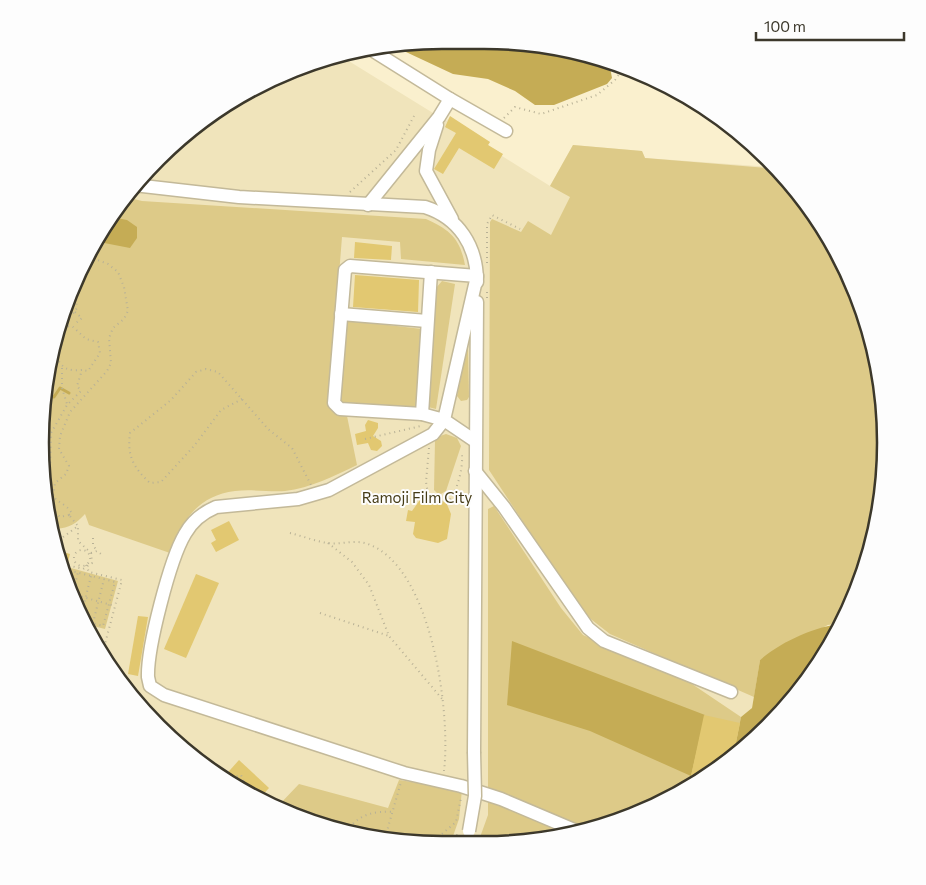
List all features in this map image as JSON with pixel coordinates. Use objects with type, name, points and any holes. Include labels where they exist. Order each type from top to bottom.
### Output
[{"type":"lane","points":[[377,54],[502,128]]},
{"type":"lane","points":[[368,205],[439,118],[450,99]]},
{"type":"lane","points":[[439,118],[429,150],[426,170],[455,224]]},
{"type":"lane","points":[[144,186],[239,197],[425,207],[442,213],[467,238],[477,276],[475,796],[465,833]]},
{"type":"lane","points":[[475,441],[444,420],[422,414],[340,409],[334,403],[344,270],[350,266],[477,276]]},
{"type":"lane","points":[[422,414],[430,272]]},
{"type":"lane","points":[[477,276],[444,420],[433,434],[329,490],[298,499],[216,507],[204,512],[195,520],[184,535],[158,617],[148,669],[150,686],[164,694],[404,773],[463,787],[501,799],[568,827]]},
{"type":"lane","points":[[341,314],[427,321]]},
{"type":"lane","points":[[475,471],[504,507],[588,628],[604,640],[731,692]]},
{"type":"path","points":[[502,128],[515,107],[541,114],[597,94],[615,80],[619,74]]},
{"type":"path","points":[[346,194],[396,150],[414,116]]},
{"type":"path","points":[[69,515],[72,513],[65,503],[56,500],[53,491],[56,483],[66,474],[69,466],[59,450],[60,436],[70,412],[107,371],[111,363],[109,338],[113,328],[124,319],[128,312],[124,287],[118,272],[108,264],[95,259]]},
{"type":"path","points":[[75,312],[76,300]]},
{"type":"path","points":[[71,314],[75,312]]},
{"type":"path","points":[[75,312],[82,318],[76,323]]},
{"type":"path","points":[[62,368],[88,371],[100,354],[98,342],[86,339],[72,326],[67,326]]},
{"type":"path","points":[[57,360],[62,368],[62,393],[67,405]]},
{"type":"path","points":[[242,399],[221,410],[194,446],[161,482],[150,483],[136,470],[128,448],[130,432],[171,400],[196,372],[206,369],[218,372],[242,399],[268,429],[292,448],[316,494]]},
{"type":"path","points":[[50,469],[51,433],[67,405],[81,391],[76,386],[82,370]]},
{"type":"path","points":[[365,439],[423,426],[426,428]]},
{"type":"path","points":[[432,447],[429,448],[426,482],[429,500],[448,502],[455,489],[462,455],[468,457]]},
{"type":"path","points":[[55,512],[60,517],[69,515]]},
{"type":"path","points":[[69,515],[78,526],[78,541],[90,554],[92,563],[79,569],[69,566]]},
{"type":"path","points":[[61,538],[78,526]]},
{"type":"path","points":[[290,533],[328,543],[348,540],[369,544],[390,558],[420,601],[434,650],[444,701],[446,753],[443,783]]},
{"type":"path","points":[[93,538],[93,544],[101,554]]},
{"type":"path","points":[[328,543],[352,562],[369,584],[389,636],[444,701]]},
{"type":"path","points":[[86,566],[78,565],[74,556],[80,550],[90,554],[97,551]]},
{"type":"path","points":[[86,566],[89,572],[122,580],[105,645]]},
{"type":"path","points":[[70,570],[91,576],[104,579],[115,582],[103,626],[93,623],[104,579]]},
{"type":"path","points":[[75,583],[78,572]]},
{"type":"path","points":[[84,606],[91,576]]},
{"type":"path","points":[[81,597],[115,606]]},
{"type":"path","points":[[320,613],[389,636]]},
{"type":"path","points":[[387,832],[404,773]]},
{"type":"path","points":[[235,777],[241,775],[247,784]]},
{"type":"path","points":[[463,787],[463,814]]},
{"type":"path","points":[[442,836],[456,822],[463,787]]},
{"type":"path","points":[[351,825],[358,817],[366,814],[394,812]]},
{"type":"shaded area","points":[[483,49],[535,52],[585,62],[610,70],[612,78],[607,84],[554,105],[535,105],[515,91],[488,79],[453,74],[404,51]]},
{"type":"shaded area","name":"Ramoji Film City","points":[[348,60],[446,121],[450,117],[490,142],[488,145],[502,154],[502,156],[550,186],[573,145],[642,151],[645,158],[764,167],[785,190],[760,660],[752,708],[739,743],[723,755],[658,796],[610,815],[560,829],[535,833],[442,836],[391,833],[341,823],[292,806],[268,796],[224,770],[183,739],[146,702],[115,661],[89,617],[70,569],[56,519],[50,468],[50,429],[56,366],[70,316],[89,268],[130,203],[164,164],[203,130],[268,89],[316,70]]},
{"type":"shaded area","points":[[573,145],[642,151],[645,158],[766,168],[780,183],[811,224],[837,268],[847,292],[864,341],[874,391],[877,442],[874,494],[870,519],[856,569],[833,624],[760,660],[754,697],[610,634],[583,613],[489,470],[490,222],[492,219],[521,232],[528,221],[551,235],[570,197],[550,186]]},
{"type":"shaded area","points":[[133,199],[142,201],[426,219],[448,231],[457,241],[465,265],[401,259],[400,242],[342,237],[329,401],[340,414],[347,416],[357,465],[304,487],[285,491],[235,491],[211,498],[201,504],[186,520],[170,553],[89,525],[85,514],[70,526],[58,528],[52,494],[49,442],[52,391],[56,366],[70,316],[89,268],[115,224]]},
{"type":"shaded area","points":[[119,218],[127,220],[137,227],[137,238],[130,248],[104,243]]},
{"type":"shaded area","points":[[442,281],[455,284],[436,409],[428,407],[436,288]]},
{"type":"shaded area","points":[[345,320],[422,329],[416,410],[339,405]]},
{"type":"shaded area","points":[[468,342],[469,397],[467,400],[461,401],[457,396]]},
{"type":"shaded area","points":[[446,434],[457,438],[461,446],[446,491],[439,495],[434,490],[435,440],[437,437]]},
{"type":"shaded area","points":[[494,506],[561,608],[583,635],[689,682],[741,717],[735,745],[702,770],[658,796],[610,815],[560,829],[535,833],[480,836],[488,815],[488,509]]},
{"type":"shaded area","points":[[70,568],[118,581],[105,629],[95,626],[89,617]]},
{"type":"shaded area","points":[[832,625],[811,661],[780,702],[735,745],[741,717],[752,708],[760,660],[778,647],[799,636]]},
{"type":"shaded area","points":[[512,641],[705,715],[691,776],[590,731],[507,705]]},
{"type":"shaded area","points":[[399,780],[462,790],[459,819],[453,836],[391,833],[366,829],[316,815],[282,802],[299,784],[388,808]]},
{"type":"building","points":[[450,116],[490,142],[488,145],[503,154],[494,169],[459,148],[443,174],[434,169],[456,133],[445,127]]},
{"type":"building","points":[[355,242],[392,246],[391,260],[354,258]]},
{"type":"building","points":[[355,275],[419,280],[418,312],[353,307]]},
{"type":"building","points":[[368,420],[378,423],[378,428],[373,436],[381,441],[382,446],[377,451],[371,450],[368,443],[357,445],[355,434],[366,431],[365,425]]},
{"type":"building","points":[[422,497],[434,502],[435,500],[446,502],[451,514],[447,539],[438,543],[416,538],[413,534],[415,522],[406,521],[408,510],[412,511]]},
{"type":"building","points":[[229,521],[239,540],[216,552],[211,543],[216,540],[211,530]]},
{"type":"building","points":[[65,552],[70,554],[68,562]]},
{"type":"building","points":[[196,574],[219,583],[186,658],[164,649]]},
{"type":"building","points":[[138,616],[148,617],[138,676],[128,674]]},
{"type":"building","points":[[704,715],[740,723],[735,745],[691,776]]},
{"type":"building","points":[[239,760],[269,788],[264,794],[228,772]]},
{"type":"waterway","points":[[52,397],[54,397],[60,388],[69,393]]}]
